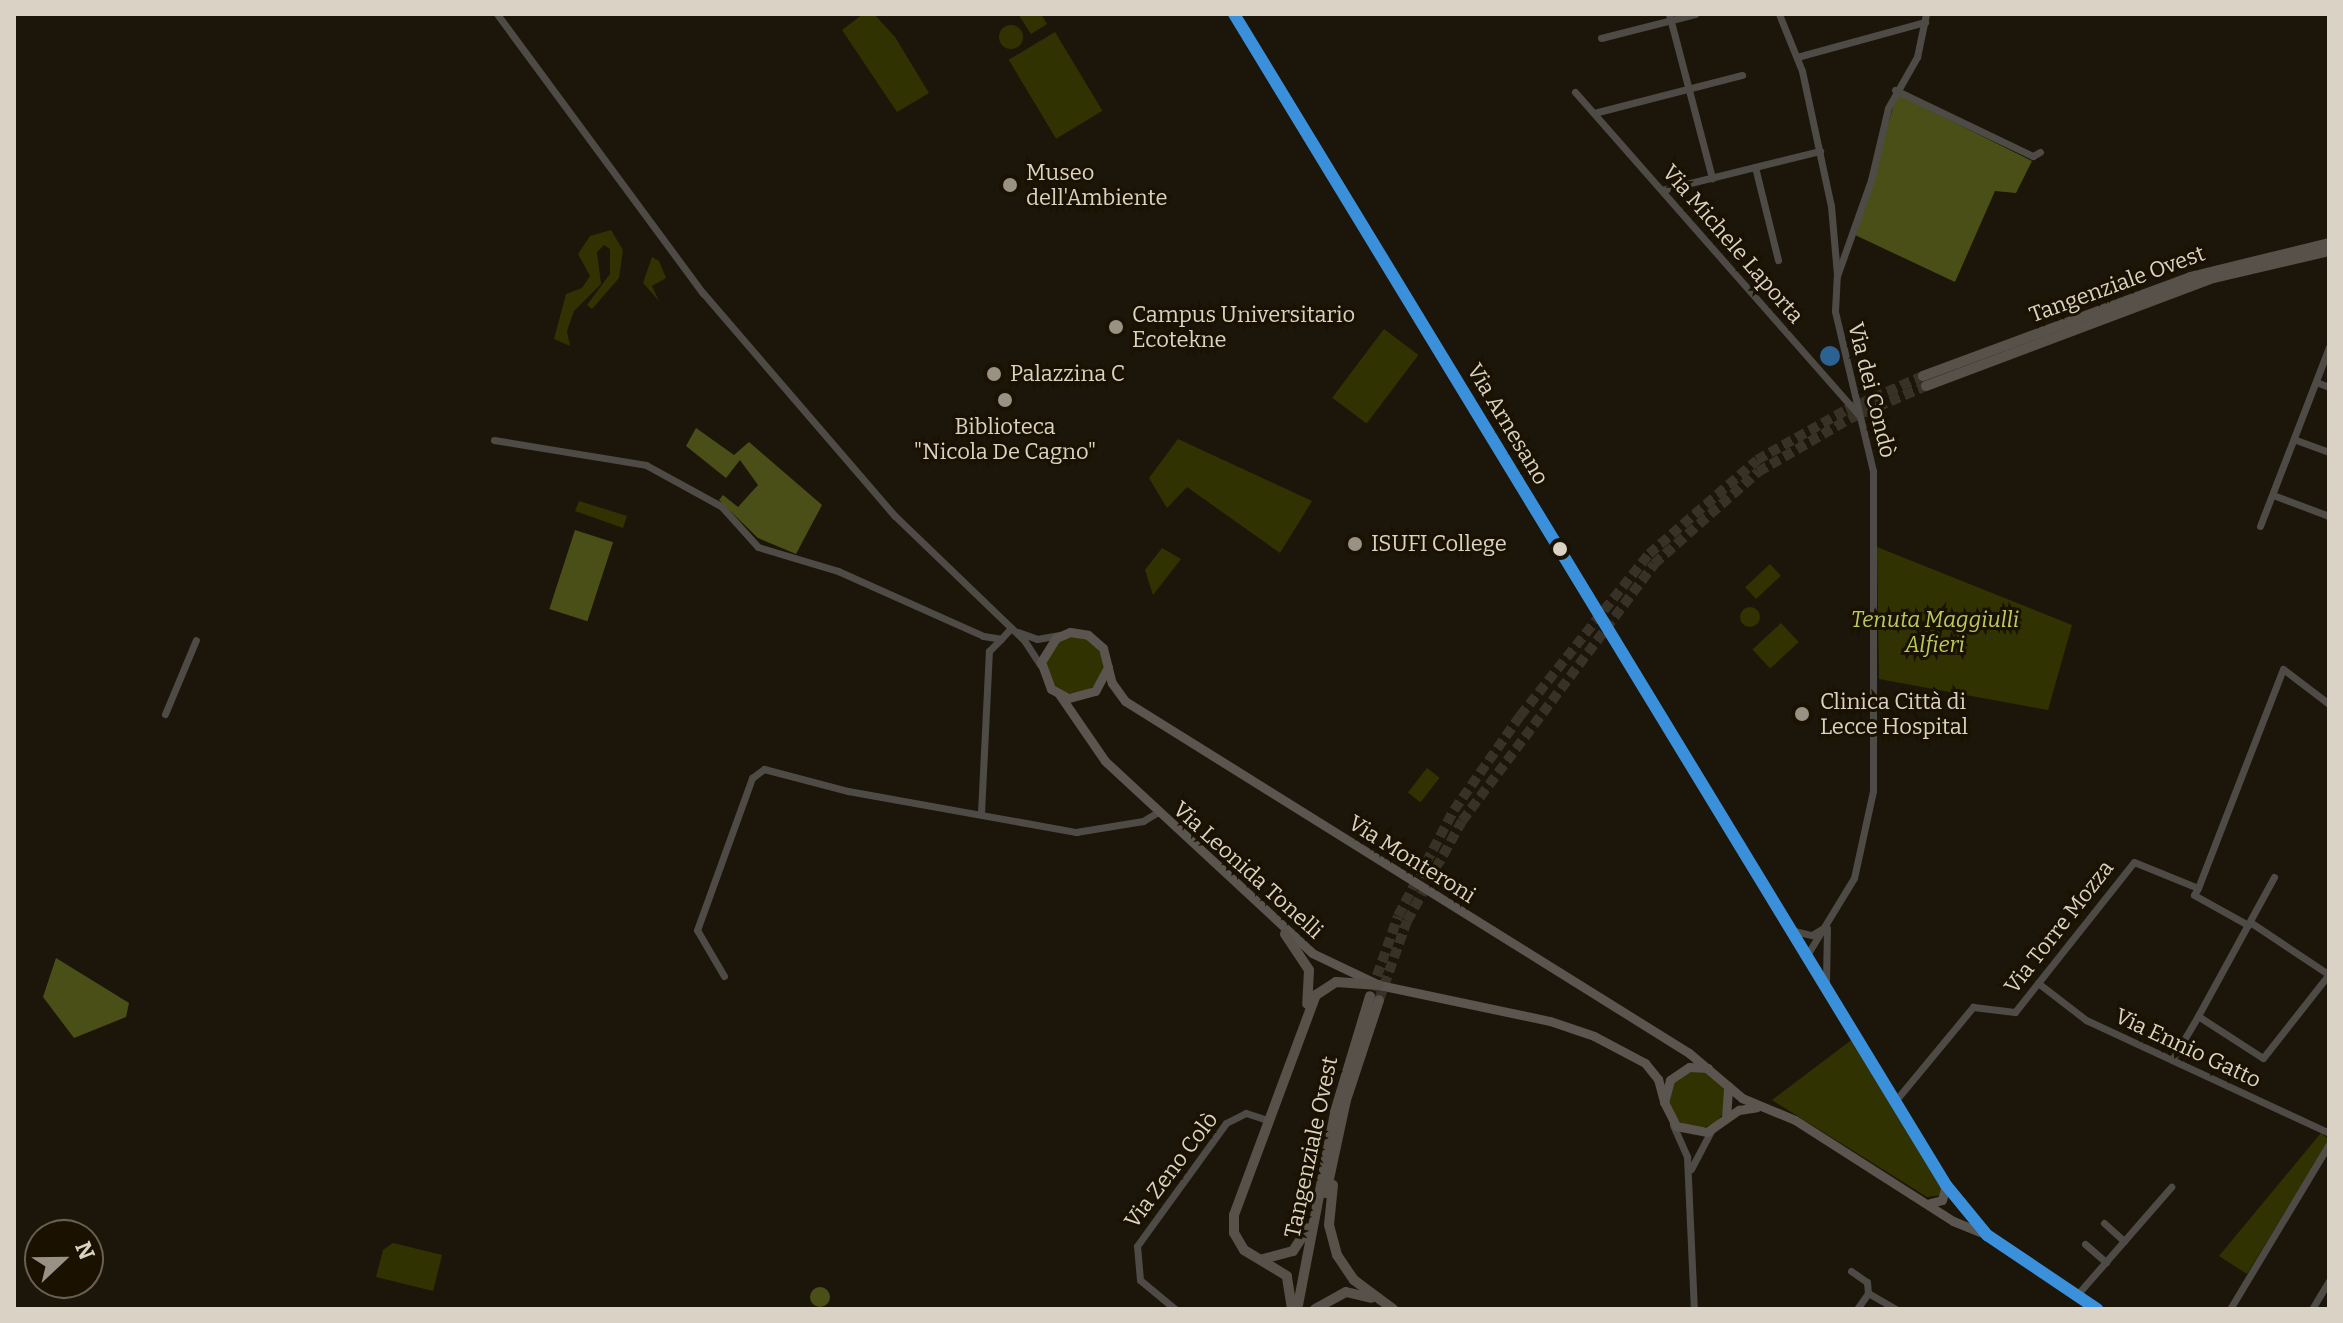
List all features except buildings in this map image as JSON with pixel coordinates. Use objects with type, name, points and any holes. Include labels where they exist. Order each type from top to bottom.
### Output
[{"type":"highway","name":"Tangenziale Ovest","points":[[2329,243],[2190,277],[1924,381],[2210,279],[2329,251]]},
{"type":"highway","points":[[1285,934],[1309,970],[1306,1014]]},
{"type":"highway","points":[[1295,1309],[1287,1276],[1244,1250],[1234,1233],[1234,1215],[1306,1014],[1316,995],[1336,982],[1379,985]]},
{"type":"highway","name":"Tangenziale Ovest","points":[[1295,1309],[1325,1161],[1374,998],[1342,1116],[1304,1309]]},
{"type":"highway","points":[[1342,1116],[1330,1235],[1348,1272],[1391,1308]]},
{"type":"highway","points":[[1262,1259],[1286,1255],[1305,1238],[1325,1161]]},
{"type":"highway","points":[[1315,1309],[1346,1292],[1391,1308]]},
{"type":"main road","name":"Via Arnesano","points":[[1234,14],[1946,1185]]},
{"type":"main road","name":"Via Monteroni","points":[[1062,634],[1079,632],[1097,640],[1125,701],[1712,1069],[1728,1086],[1928,1202],[1945,1215],[1987,1235],[2097,1309]]},
{"type":"main road","points":[[1062,634],[1046,648],[1041,669],[1059,694],[1086,696],[1101,685],[1108,667]]},
{"type":"main road","name":"Via Leonida Tonelli","points":[[1059,694],[1105,761],[1285,934],[1323,961],[1379,985],[1578,1029],[1645,1063],[1658,1079],[1664,1102]]},
{"type":"main road","points":[[1712,1069],[1681,1070],[1670,1080],[1664,1102],[1670,1119],[1690,1133],[1714,1129],[1742,1108],[1769,1108]]},
{"type":"main road","points":[[1724,1120],[1731,1102],[1728,1086]]},
{"type":"main road","name":"Via Monteroni","points":[[1946,1185],[1987,1235]]},
{"type":"main road","points":[[1928,1202],[1942,1200],[1946,1185]]},
{"type":"main road","name":"Via Monteroni","points":[[1928,1202],[1961,1206]]},
{"type":"main road","points":[[1945,1215],[1961,1206]]},
{"type":"street","points":[[497,14],[703,293],[895,516],[1012,629],[1041,669]]},
{"type":"street","points":[[1601,38],[1670,17],[1695,14]]},
{"type":"street","points":[[1779,14],[1797,57],[1820,151],[1837,276]]},
{"type":"street","points":[[1670,17],[1712,178]]},
{"type":"street","points":[[1797,57],[1925,18]]},
{"type":"street","name":"Via dei Condò","points":[[1807,955],[1828,926],[1854,878],[1873,791],[1875,499],[1863,420],[1835,311],[1837,276],[1895,90],[1917,57],[1925,18]]},
{"type":"street","points":[[1594,113],[1742,75]]},
{"type":"street","points":[[1895,90],[2033,156],[2040,152]]},
{"type":"street","name":"Via Michele Laporta","points":[[1575,92],[1863,420]]},
{"type":"street","points":[[1662,190],[1820,151]]},
{"type":"street","points":[[1755,167],[1778,260]]},
{"type":"street","points":[[2260,526],[2296,440],[2329,347]]},
{"type":"street","points":[[2316,382],[2329,387]]},
{"type":"street","points":[[494,440],[646,465],[721,506],[758,547],[838,571],[1001,639]]},
{"type":"street","points":[[2296,440],[2329,452]]},
{"type":"street","points":[[2273,495],[2329,516]]},
{"type":"street","points":[[1012,629],[1037,639],[1062,634]]},
{"type":"street","points":[[981,813],[989,651],[1012,629]]},
{"type":"street","points":[[165,714],[196,640]]},
{"type":"street","points":[[2198,1016],[2263,1058],[2329,974],[2249,924],[2194,895],[2283,669],[2329,704]]},
{"type":"street","points":[[724,976],[697,930],[757,772],[773,770],[848,791],[1085,832],[1143,821],[1158,812]]},
{"type":"street","name":"Via Torre Mozza","points":[[1896,1100],[1973,1007],[2012,1014],[2134,862],[2198,888]]},
{"type":"street","points":[[2172,1060],[2274,877]]},
{"type":"street","points":[[1791,929],[1800,936],[1812,935],[1828,926]]},
{"type":"street","name":"Via dei Condò","points":[[1827,988],[1828,926]]},
{"type":"street","name":"Via Ennio Gatto","points":[[2038,983],[2086,1020],[2329,1133]]},
{"type":"street","name":"Via Zeno Colò","points":[[1175,1309],[1140,1280],[1137,1246],[1226,1123],[1246,1113],[1267,1120]]},
{"type":"street","points":[[1670,1119],[1686,1149],[1694,1309]]},
{"type":"street","points":[[1689,1183],[1694,1157],[1714,1129]]},
{"type":"street","points":[[2230,1309],[2329,1144]]},
{"type":"street","points":[[2076,1296],[2171,1187]]},
{"type":"street","points":[[2104,1223],[2124,1241]]},
{"type":"street","points":[[2085,1244],[2106,1262]]},
{"type":"street","points":[[1851,1271],[1867,1282],[1868,1293],[1857,1309]]},
{"type":"street","points":[[2312,1309],[2329,1281]]},
{"type":"street","points":[[1868,1293],[1896,1309]]},
{"type":"green space","points":[[863,14],[874,14],[895,37],[929,93],[897,112],[842,30]]},
{"type":"green space","points":[[1018,14],[1041,14],[1047,24],[1031,34]]},
{"type":"green space","points":[[1011,25],[1022,32],[1023,37],[1016,48],[1011,49],[1000,42],[999,37],[1006,26]]},
{"type":"green space","points":[[1055,32],[1102,111],[1056,139],[1009,60]]},
{"type":"green space","points":[[1897,94],[2032,161],[2016,193],[1995,191],[1955,282],[1855,235]]},
{"type":"green space","points":[[611,230],[623,250],[619,278],[592,309],[587,305],[610,274],[610,249],[604,245],[597,252],[601,284],[574,311],[567,331],[570,346],[554,339],[566,294],[582,288],[590,276],[578,254],[590,236]]},
{"type":"green space","points":[[652,257],[659,261],[666,278],[652,286],[659,301],[643,283]]},
{"type":"green space","points":[[1384,329],[1418,355],[1367,424],[1332,398]]},
{"type":"green space","points":[[696,428],[734,455],[749,442],[822,505],[796,554],[758,538],[719,500],[723,495],[738,507],[758,485],[740,460],[726,478],[686,446]]},
{"type":"green space","points":[[1178,439],[1312,501],[1280,553],[1187,487],[1167,508],[1149,478]]},
{"type":"green space","points":[[579,501],[627,516],[623,528],[575,511]]},
{"type":"green space","points":[[575,530],[613,542],[587,621],[549,609]]},
{"type":"green space","name":"Tenuta Maggiulli Alfieri","points":[[1877,547],[2072,625],[2048,710],[1879,679]]},
{"type":"green space","points":[[1162,548],[1181,559],[1153,595],[1145,570]]},
{"type":"green space","points":[[1770,564],[1781,576],[1756,599],[1745,587]]},
{"type":"green space","points":[[1750,607],[1757,610],[1760,617],[1757,624],[1750,627],[1743,624],[1740,617],[1743,610]]},
{"type":"green space","points":[[1781,623],[1799,642],[1770,669],[1752,650]]},
{"type":"green space","points":[[1074,636],[1085,638],[1094,645],[1101,654],[1101,676],[1094,685],[1085,692],[1074,694],[1063,692],[1054,685],[1047,676],[1045,665],[1047,654],[1054,645],[1063,638]]},
{"type":"green space","points":[[1427,768],[1440,778],[1421,802],[1408,792]]},
{"type":"green space","points":[[56,958],[129,1003],[126,1017],[74,1038],[43,997]]},
{"type":"green space","points":[[1854,1038],[1944,1186],[1943,1195],[1927,1197],[1772,1100]]},
{"type":"green space","points":[[1698,1070],[1709,1072],[1718,1079],[1725,1088],[1725,1110],[1718,1119],[1709,1126],[1698,1128],[1687,1126],[1678,1119],[1671,1110],[1669,1099],[1671,1088],[1678,1079],[1687,1072]]},
{"type":"green space","points":[[2321,1133],[2329,1140],[2247,1274],[2219,1256]]},
{"type":"green space","points":[[393,1243],[442,1255],[433,1291],[376,1277],[383,1250]]},
{"type":"green space","points":[[820,1287],[827,1290],[830,1297],[827,1304],[820,1307],[813,1304],[810,1297],[813,1290]]},
{"type":"water","points":[[1830,346],[1837,349],[1840,356],[1837,363],[1830,366],[1823,363],[1820,356],[1823,349]]},
{"type":"tunnel","points":[[1372,990],[1398,916],[1454,810],[1520,716],[1649,554],[1757,460],[1846,410],[1923,376]]},
{"type":"tunnel","points":[[1379,1000],[1407,921],[1462,821],[1654,564],[1758,472],[1849,419],[1926,386]]},
{"type":"transit line","points":[[1234,14],[1946,1185],[1987,1235],[2097,1309]]},
{"type":"place","name":"Museo dell'Ambiente","points":[[1010,185]]},
{"type":"place","name":"Campus Universitario Ecotekne","points":[[1116,327]]},
{"type":"place","name":"Palazzina C","points":[[994,374]]},
{"type":"place","name":"Biblioteca \"Nicola De Cagno\"","points":[[1005,400]]},
{"type":"place","name":"ISUFI College","points":[[1355,544]]},
{"type":"place","name":"Clinica Città di Lecce Hospital","points":[[1802,714]]}]
